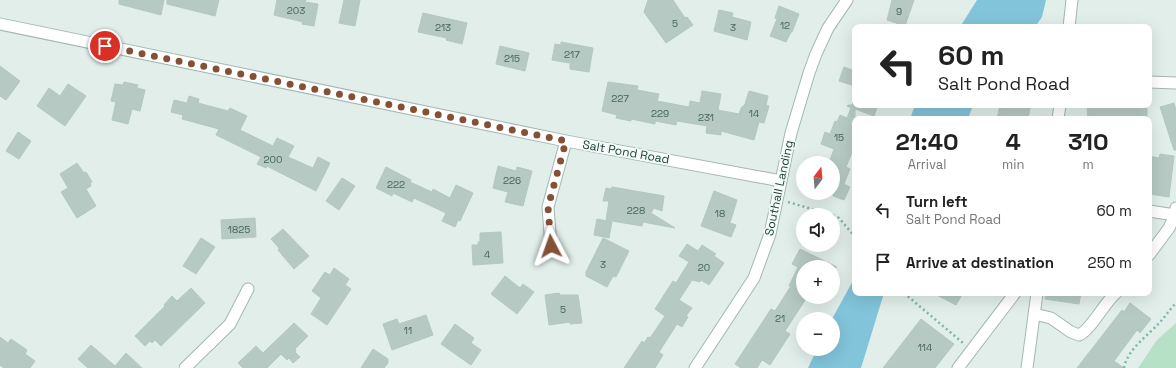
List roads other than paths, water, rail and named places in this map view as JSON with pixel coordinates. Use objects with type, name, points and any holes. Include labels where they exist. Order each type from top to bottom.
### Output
[{"type":"street","name":"Southall Landing","points":[[696,368],[754,278],[770,234],[791,133],[816,54],[828,28],[847,0]]},
{"type":"street","points":[[1069,24],[1072,0]]},
{"type":"street","name":"Salt Pond Road","points":[[0,24],[566,141],[782,180]]},
{"type":"street","points":[[1152,82],[1176,83]]},
{"type":"street","points":[[551,246],[548,207],[566,141]]},
{"type":"street","points":[[1152,211],[1176,211],[1169,228],[1152,251]]},
{"type":"street","points":[[186,368],[230,324],[248,289]]},
{"type":"street","points":[[958,368],[1013,296]]},
{"type":"street","points":[[1027,368],[1037,296]]},
{"type":"street","points":[[1034,314],[1051,318],[1071,332],[1079,335],[1112,296]]},
{"type":"water","points":[[977,0],[1046,0],[1042,17],[1037,24],[962,24]]},
{"type":"water","points":[[914,108],[972,108],[969,116],[911,116]]},
{"type":"water","points":[[852,282],[852,296],[883,296],[861,368],[808,368],[814,356],[840,356],[840,312],[836,312]]}]
